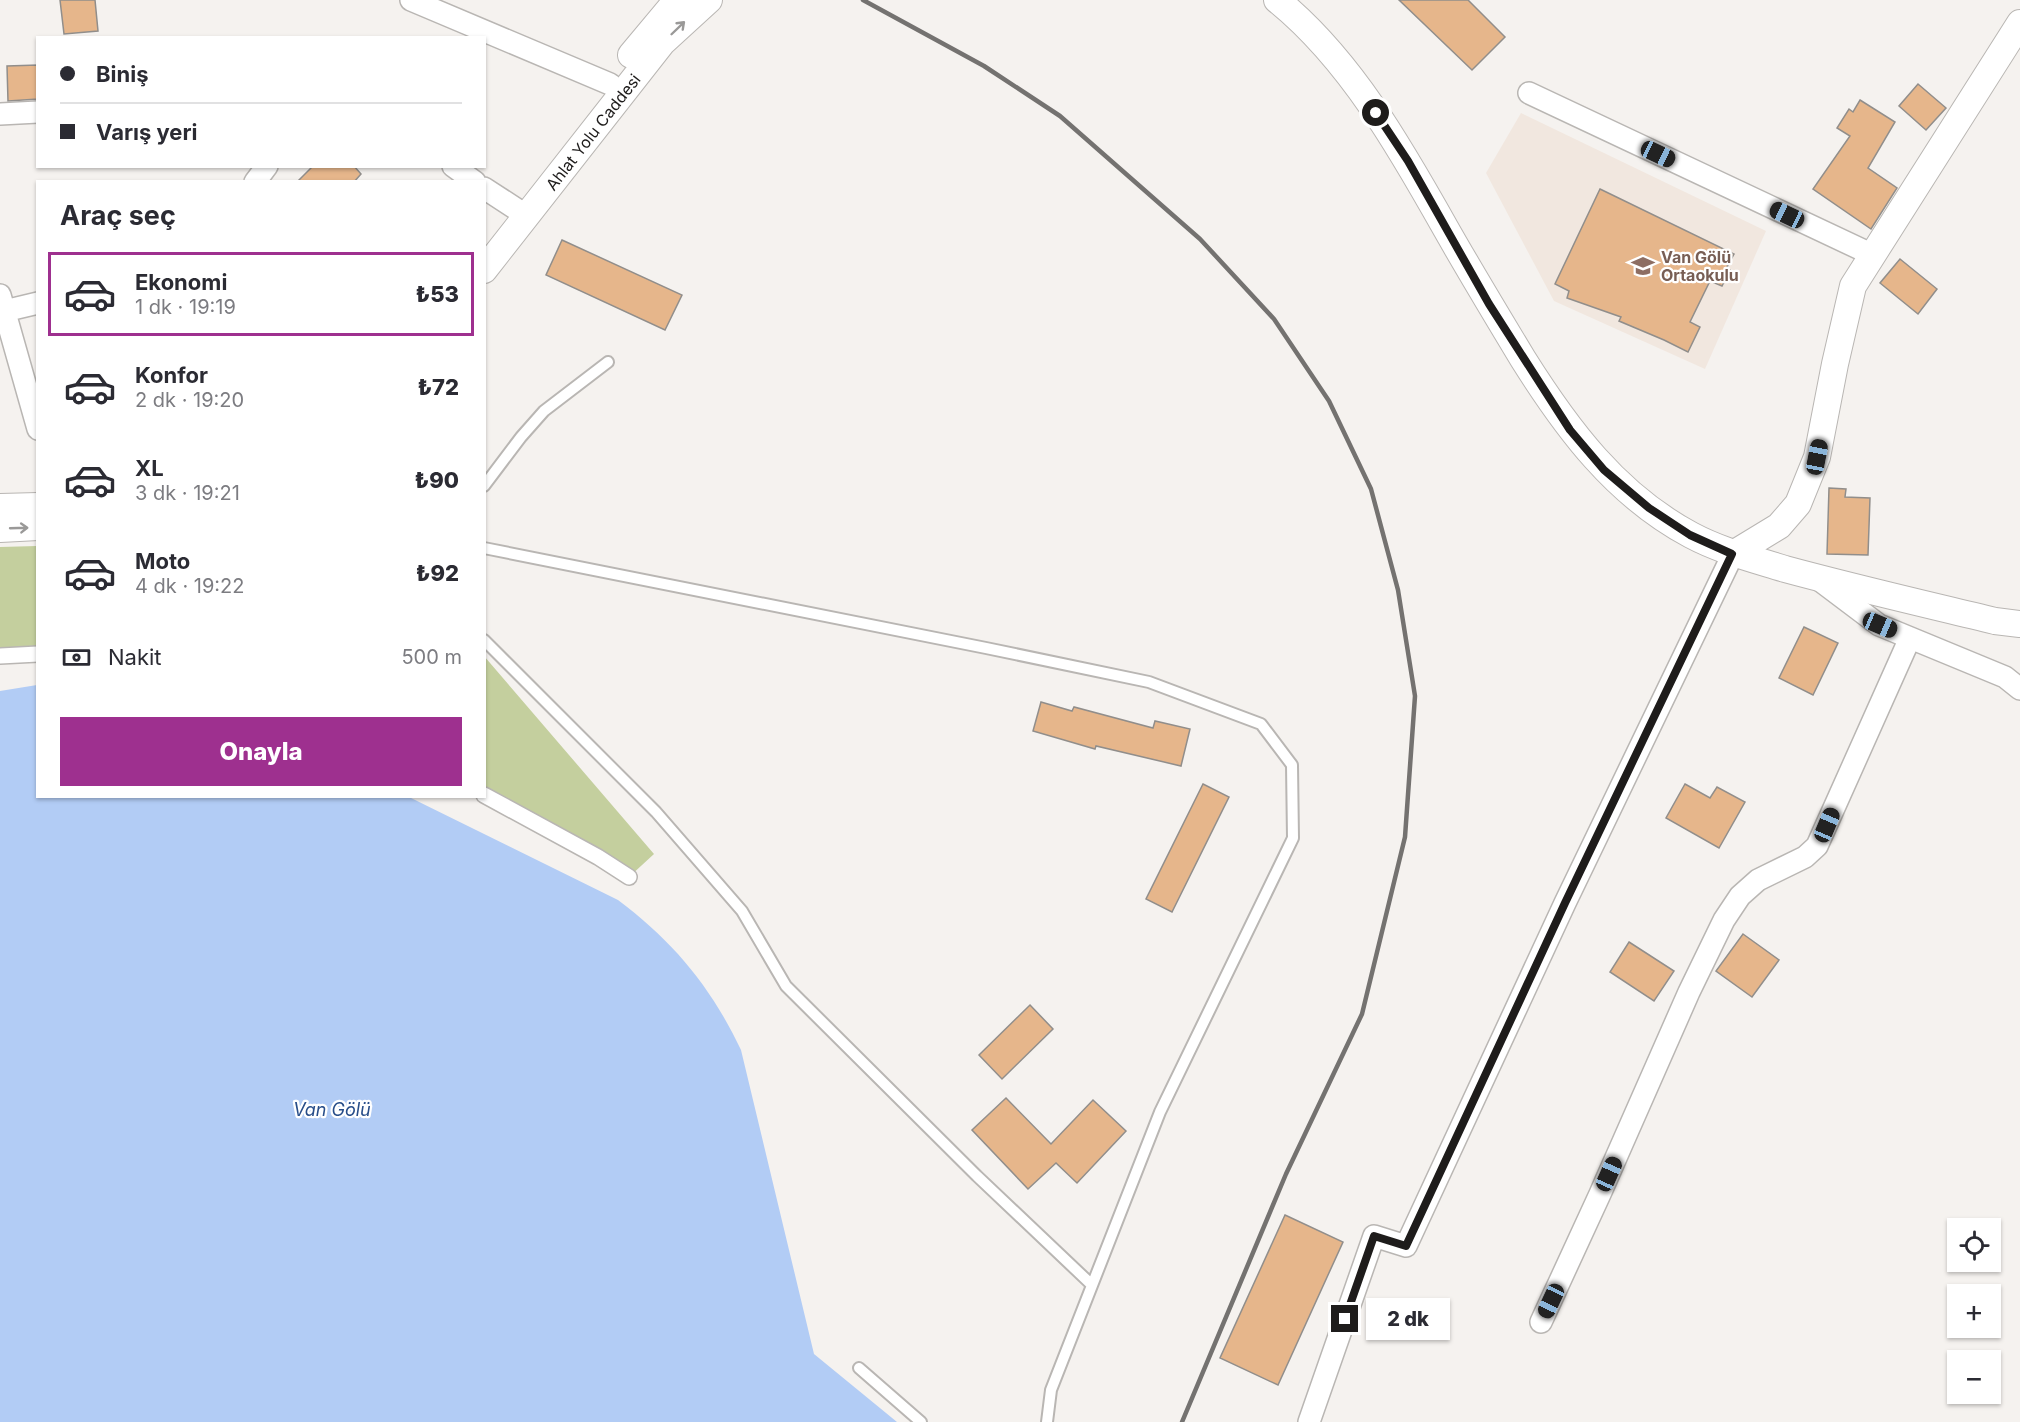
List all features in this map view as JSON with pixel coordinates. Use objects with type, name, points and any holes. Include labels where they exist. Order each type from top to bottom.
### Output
[{"type":"street","points":[[411,0],[610,84]]},
{"type":"street","name":"Ahlat Yolu Caddesi","points":[[486,267],[631,54],[677,0]]},
{"type":"street","name":"Ahlat Yolu Caddesi","points":[[486,247],[521,213],[662,43],[709,0]]},
{"type":"street","points":[[1277,0],[1334,57],[1408,161],[1489,304],[1570,430],[1604,470],[1649,508],[1690,535],[1732,554],[1818,579],[1995,621],[2020,624]]},
{"type":"street","points":[[1309,1422],[1374,1236],[1406,1246],[1565,903],[1732,554],[1779,526],[1798,504],[1817,457],[1853,286],[2020,23]]},
{"type":"street","points":[[1529,93],[1873,255]]},
{"type":"street","points":[[0,114],[36,112]]},
{"type":"street","points":[[456,168],[472,180]]},
{"type":"street","points":[[486,189],[521,213]]},
{"type":"street","points":[[36,303],[1,306],[36,422]]},
{"type":"street","points":[[0,507],[36,506]]},
{"type":"street","points":[[0,529],[36,527]]},
{"type":"street","points":[[1818,579],[1880,625],[2005,677],[2020,688]]},
{"type":"street","points":[[1540,1322],[1600,1194],[1689,992],[1724,920],[1740,896],[1758,880],[1805,857],[1817,846],[1910,638]]},
{"type":"street","points":[[0,656],[36,654]]},
{"type":"street","points":[[486,796],[598,857],[629,877]]},
{"type":"lane","points":[[486,483],[544,411],[608,362]]},
{"type":"lane","points":[[486,548],[1149,682],[1261,724],[1292,765],[1293,838],[1160,1112],[1052,1389],[1047,1422]]},
{"type":"lane","points":[[486,642],[656,812],[742,911],[786,986],[977,1176],[1092,1285]]},
{"type":"lane","points":[[859,1368],[921,1422]]},
{"type":"shaded area","name":"Van Gölü Ortaokulu","points":[[1521,113],[1766,231],[1705,369],[1554,301],[1486,173]]},
{"type":"green space","points":[[36,546],[36,654],[0,656],[0,547]]},
{"type":"green space","points":[[486,658],[654,854],[629,877],[486,796]]},
{"type":"water","name":"Van Gölü","points":[[36,685],[36,798],[411,798],[618,900],[638,916],[674,949],[704,986],[741,1050],[814,1354],[897,1422],[0,1422],[0,691]]},
{"type":"building","points":[[60,0],[95,0],[98,31],[64,34]]},
{"type":"building","points":[[1399,0],[1468,0],[1505,37],[1472,70]]},
{"type":"building","points":[[36,65],[36,99],[8,101],[7,66]]},
{"type":"building","points":[[1918,84],[1946,108],[1926,130],[1899,106]]},
{"type":"building","points":[[1860,100],[1895,122],[1868,168],[1897,188],[1871,229],[1813,189],[1850,136],[1837,128],[1849,109],[1853,112]]},
{"type":"building","points":[[311,168],[356,168],[361,174],[356,180],[299,180]]},
{"type":"building","points":[[1600,189],[1734,254],[1726,269],[1730,270],[1722,286],[1710,281],[1690,322],[1700,327],[1688,352],[1619,321],[1621,317],[1567,298],[1569,291],[1555,284]]},
{"type":"building","points":[[562,240],[682,295],[665,330],[546,275]]},
{"type":"building","points":[[1900,259],[1937,289],[1918,314],[1880,283]]},
{"type":"building","points":[[1829,488],[1846,489],[1845,497],[1870,498],[1868,555],[1827,554]]},
{"type":"building","points":[[1804,627],[1838,643],[1813,695],[1779,678]]},
{"type":"building","points":[[1041,702],[1072,711],[1074,707],[1153,728],[1155,721],[1190,729],[1181,766],[1096,746],[1095,749],[1033,731]]},
{"type":"building","points":[[1203,784],[1229,797],[1172,912],[1146,899]]},
{"type":"building","points":[[1685,784],[1710,798],[1717,787],[1745,802],[1719,848],[1666,818]]},
{"type":"building","points":[[1743,934],[1779,960],[1752,997],[1716,971]]},
{"type":"building","points":[[1629,942],[1674,971],[1654,1001],[1610,972]]},
{"type":"building","points":[[1030,1005],[1053,1029],[1002,1079],[979,1055]]},
{"type":"building","points":[[1006,1098],[1051,1144],[1093,1100],[1126,1131],[1077,1183],[1056,1163],[1028,1189],[972,1130]]},
{"type":"building","points":[[1285,1215],[1343,1242],[1278,1385],[1220,1358]]},
{"type":"railway","points":[[863,0],[984,66],[1060,116],[1200,239],[1274,319],[1329,401],[1371,489],[1398,590],[1415,696],[1405,837],[1362,1014],[1286,1174],[1182,1422]]},
{"type":"place","name":"Van Gölü Ortaokulu","points":[[1643,266]]},
{"type":"route","points":[[1345,1319],[1374,1236],[1406,1246],[1565,903],[1732,554],[1690,535],[1649,508],[1604,470],[1570,430],[1537,382],[1489,304],[1408,161],[1376,113]]}]
